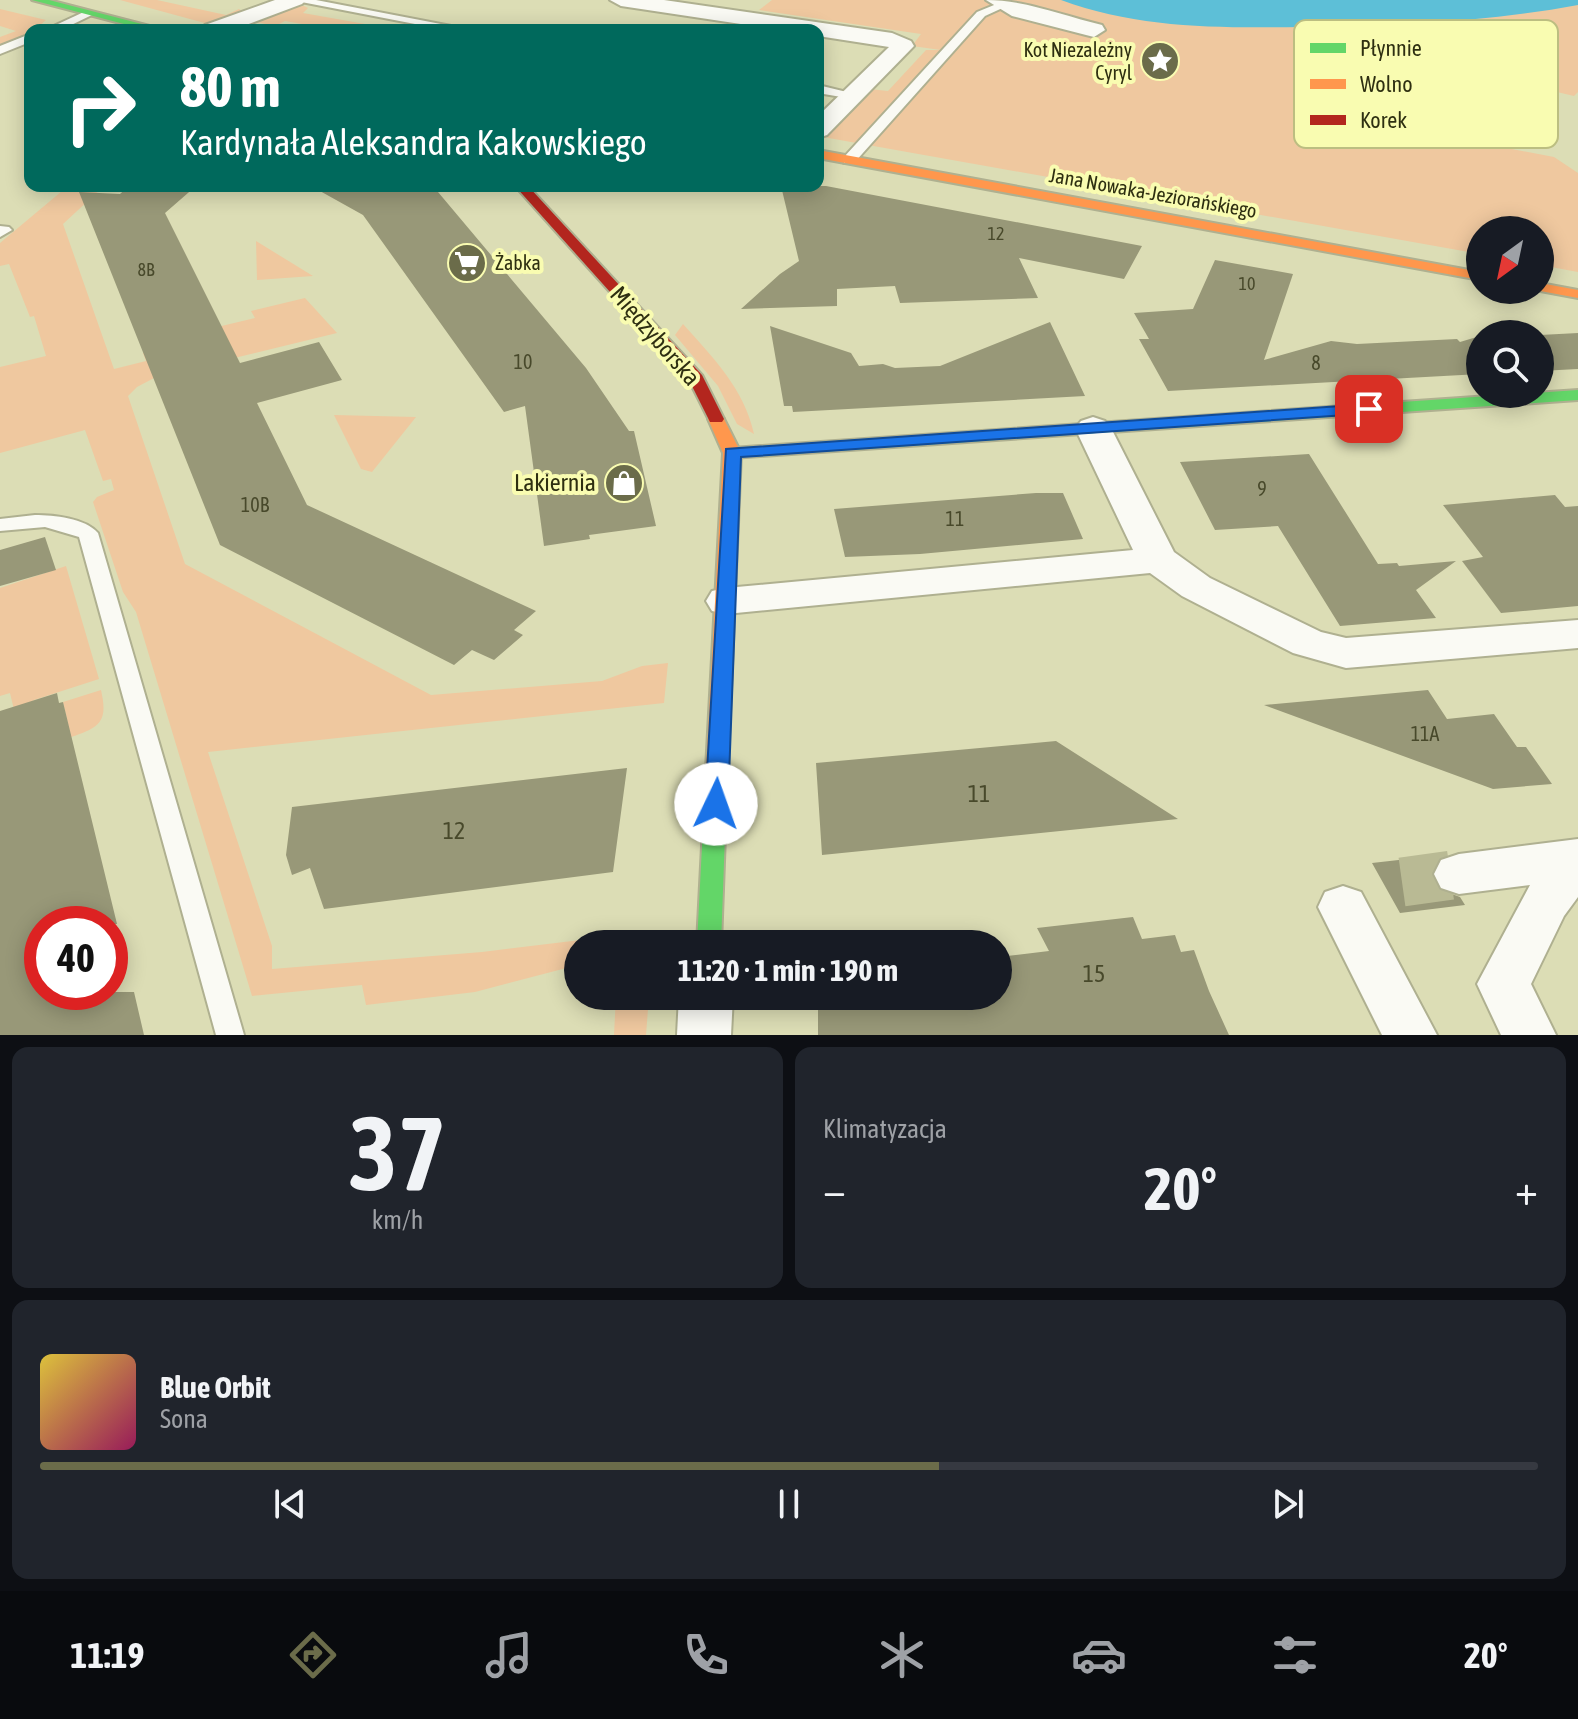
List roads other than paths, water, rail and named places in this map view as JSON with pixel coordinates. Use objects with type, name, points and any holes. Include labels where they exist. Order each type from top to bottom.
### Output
[{"type":"street","points":[[37,0],[135,24]]},
{"type":"street","points":[[230,24],[296,0]]},
{"type":"street","points":[[621,0],[784,24]]},
{"type":"street","points":[[1000,2],[1094,30]]},
{"type":"street","points":[[824,30],[892,40],[903,46],[824,124]]},
{"type":"street","name":"Jana Nowaka-Jeziorańskiego","points":[[824,155],[1466,273]]},
{"type":"street","name":"Międzyborska","points":[[526,192],[696,378],[732,453],[710,930]]},
{"type":"street","points":[[1554,290],[1578,294]]},
{"type":"street","points":[[732,453],[1578,395]]},
{"type":"street","points":[[1093,428],[1158,560],[1196,587],[1308,643],[1346,653],[1578,634]]},
{"type":"street","points":[[726,601],[1158,560]]},
{"type":"street","points":[[1459,874],[1578,860]]},
{"type":"street","points":[[1529,1035],[1504,984],[1546,902],[1578,860]]},
{"type":"street","points":[[1343,907],[1410,1035]]},
{"type":"street","points":[[704,1035],[705,1010]]},
{"type":"lane","points":[[296,0],[432,24]]},
{"type":"lane","points":[[849,160],[981,14],[1000,2]]},
{"type":"lane","points":[[65,24],[90,13]]},
{"type":"lane","points":[[0,50],[24,40]]},
{"type":"lane","points":[[824,90],[853,95]]},
{"type":"lane","points":[[0,525],[33,519],[65,523],[88,533],[230,1035]]},
{"type":"water","points":[[1061,0],[1578,0],[1578,5],[1461,20],[1294,20],[1294,26],[1180,25],[1090,10]]},
{"type":"tunnel","points":[[1402,882],[1459,874]]},
{"type":"place","name":"Kot Niezależny Cyryl","points":[[1160,61]]},
{"type":"place","name":"Żabka","points":[[467,263]]},
{"type":"place","name":"Lakiernia","points":[[624,483]]}]
